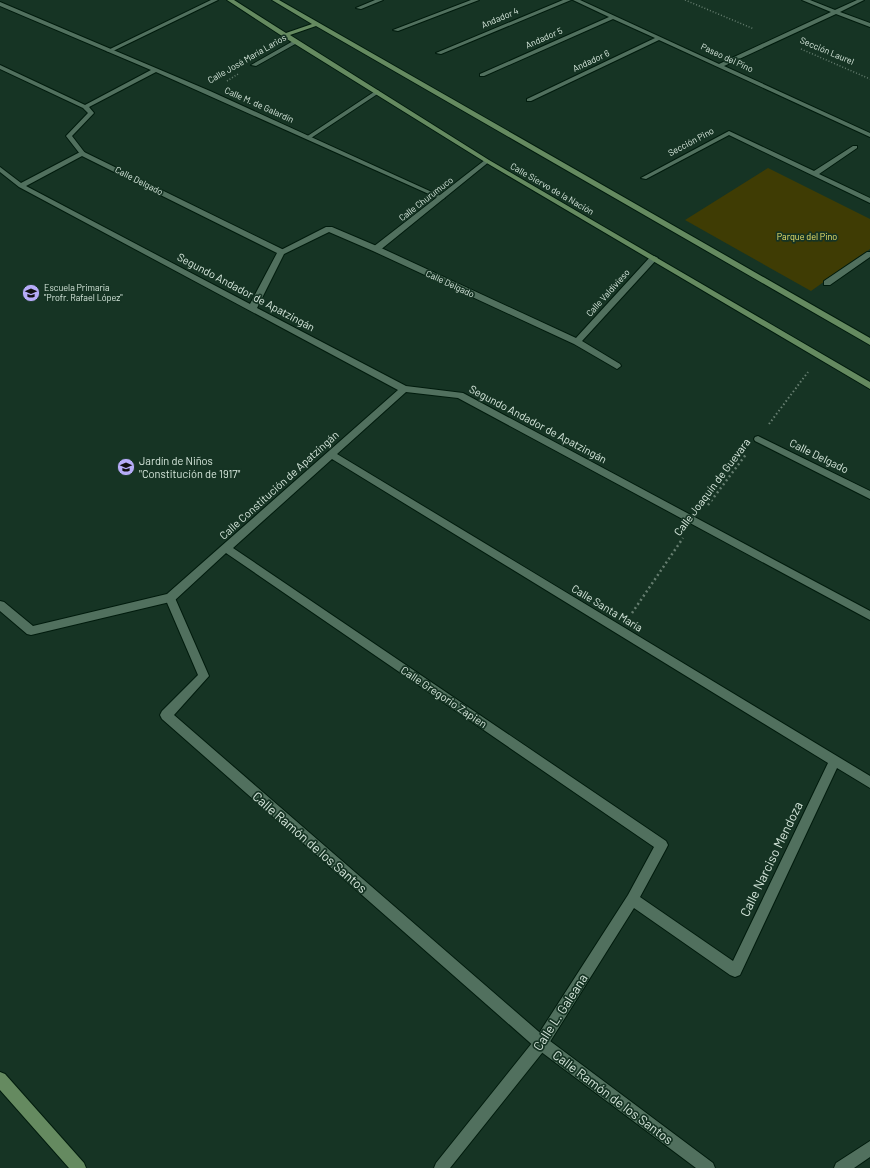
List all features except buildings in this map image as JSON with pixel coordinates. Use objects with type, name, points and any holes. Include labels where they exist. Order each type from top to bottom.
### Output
[{"type":"main road","name":"Calle Siervo de la Nación","points":[[230,0],[487,161],[870,386]]},
{"type":"main road","points":[[275,0],[870,342]]},
{"type":"main road","points":[[284,35],[316,24]]},
{"type":"main road","points":[[0,1079],[79,1168]]},
{"type":"street","points":[[109,51],[216,0]]},
{"type":"street","points":[[359,8],[380,0]]},
{"type":"street","points":[[396,30],[476,0]]},
{"type":"street","name":"Andador 4","points":[[439,53],[568,0]]},
{"type":"street","name":"Paseo del Pino","points":[[576,0],[721,65],[870,135]]},
{"type":"street","points":[[805,0],[870,26]]},
{"type":"street","name":"Sección Laurel","points":[[721,65],[861,0]]},
{"type":"street","name":"Calle M. de Galardín","points":[[0,4],[208,92],[442,198]]},
{"type":"street","name":"Andador 5","points":[[482,75],[613,17]]},
{"type":"street","name":"Andador 6","points":[[528,100],[660,38]]},
{"type":"street","name":"Calle José María Larios","points":[[254,65],[295,42]]},
{"type":"street","points":[[0,67],[85,107],[155,70]]},
{"type":"street","points":[[310,137],[377,92]]},
{"type":"street","name":"Calle Delgado","points":[[85,107],[91,114],[69,136],[82,153],[281,252],[329,230],[376,249],[577,342],[617,366]]},
{"type":"street","name":"Sección Pino","points":[[644,178],[729,133],[870,201]]},
{"type":"street","points":[[814,174],[855,147]]},
{"type":"street","points":[[21,186],[82,153]]},
{"type":"street","name":"Calle Churumuco","points":[[376,249],[487,161]]},
{"type":"street","name":"Segundo Andador de Apatzingán","points":[[0,169],[21,186],[404,389],[460,395],[870,616]]},
{"type":"street","points":[[252,309],[281,252]]},
{"type":"street","points":[[828,283],[870,254]]},
{"type":"street","name":"Calle Valdivieso","points":[[577,342],[654,258]]},
{"type":"street","name":"Calle Constitución de Apatzingán","points":[[170,598],[404,389]]},
{"type":"street","name":"Calle Delgado","points":[[758,439],[870,495]]},
{"type":"street","name":"Calle Santa María","points":[[331,454],[870,782]]},
{"type":"street","name":"Calle Gregorio Zapien","points":[[226,548],[662,845]]},
{"type":"street","points":[[0,605],[31,631],[170,598]]},
{"type":"street","name":"Calle Ramón de los Santos","points":[[170,598],[204,676],[166,715],[541,1043],[708,1168]]},
{"type":"street","name":"Calle Narciso Mendoza","points":[[632,899],[734,970],[835,761]]},
{"type":"street","name":"Calle L. Galeana","points":[[441,1168],[541,1043],[632,899],[662,845]]},
{"type":"street","points":[[841,1168],[870,1148]]},
{"type":"path","name":"Sección Laurel","points":[[685,0],[870,79]]},
{"type":"path","name":"Calle José María Larios","points":[[208,92],[254,65]]},
{"type":"path","name":"Calle Joaquín de Guevara","points":[[620,630],[695,522],[819,356]]},
{"type":"green space","name":"Parque del Pino","points":[[768,168],[870,219],[870,249],[811,291],[685,220]]},
{"type":"place","name":"Escuela Primaria \"Profr. Rafael López\"","points":[[31,293]]},
{"type":"place","name":"Jardín de Niños \"Constitución de 1917\"","points":[[126,467]]}]
